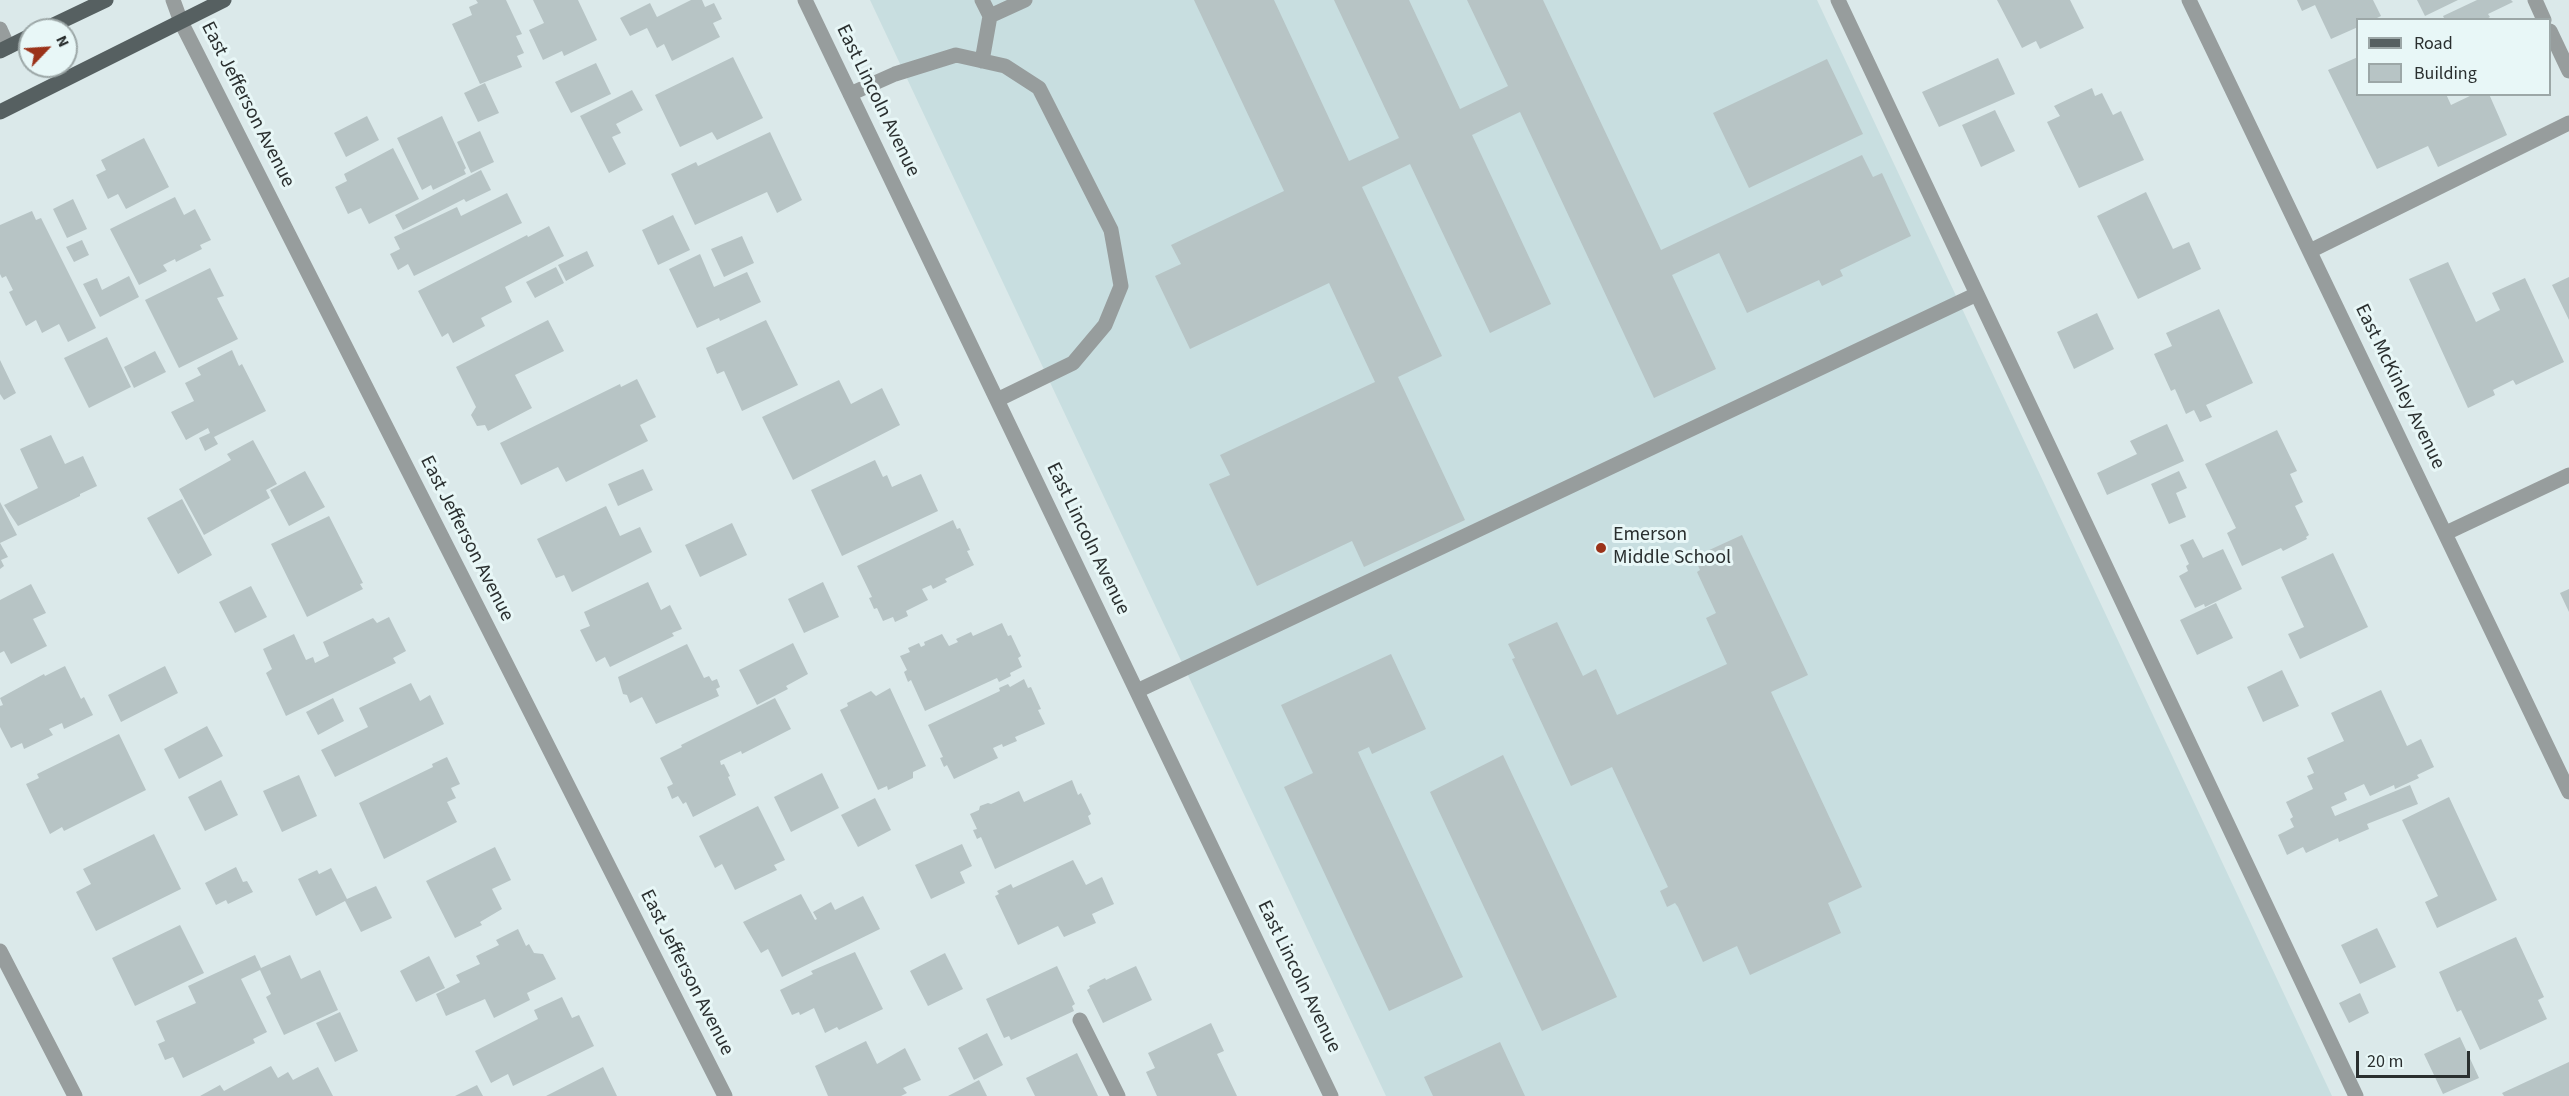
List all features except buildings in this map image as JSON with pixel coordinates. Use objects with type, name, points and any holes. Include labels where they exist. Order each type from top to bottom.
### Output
[{"type":"main road","points":[[68,18],[106,0]]},
{"type":"main road","points":[[0,112],[224,0]]},
{"type":"main road","points":[[4,49],[18,42]]},
{"type":"street","name":"East Jefferson Avenue","points":[[173,0],[181,22],[725,1096]]},
{"type":"street","name":"East Lincoln Avenue","points":[[805,0],[1332,1096]]},
{"type":"street","points":[[982,0],[990,16],[982,61]]},
{"type":"street","points":[[990,16],[1025,0]]},
{"type":"street","points":[[1838,0],[2356,1096]]},
{"type":"street","name":"East McKinley Avenue","points":[[2189,0],[2569,792]]},
{"type":"street","points":[[2535,0],[2543,18]]},
{"type":"street","points":[[0,28],[4,49]]},
{"type":"street","points":[[2551,33],[2569,71]]},
{"type":"street","points":[[850,94],[895,74],[956,55],[1005,66],[1039,88],[1111,230],[1121,286],[1105,326],[1073,363],[997,400]]},
{"type":"street","points":[[2310,251],[2569,123]]},
{"type":"street","points":[[1137,691],[1977,294]]},
{"type":"street","points":[[2446,533],[2569,476]]},
{"type":"street","points":[[0,951],[75,1096]]},
{"type":"street","points":[[1080,1020],[1118,1096]]},
{"type":"shaded area","name":"Emerson Middle School","points":[[870,0],[1817,0],[2332,1096],[1386,1096]]},
{"type":"place","name":"Emerson Middle School","points":[[1601,548]]}]
